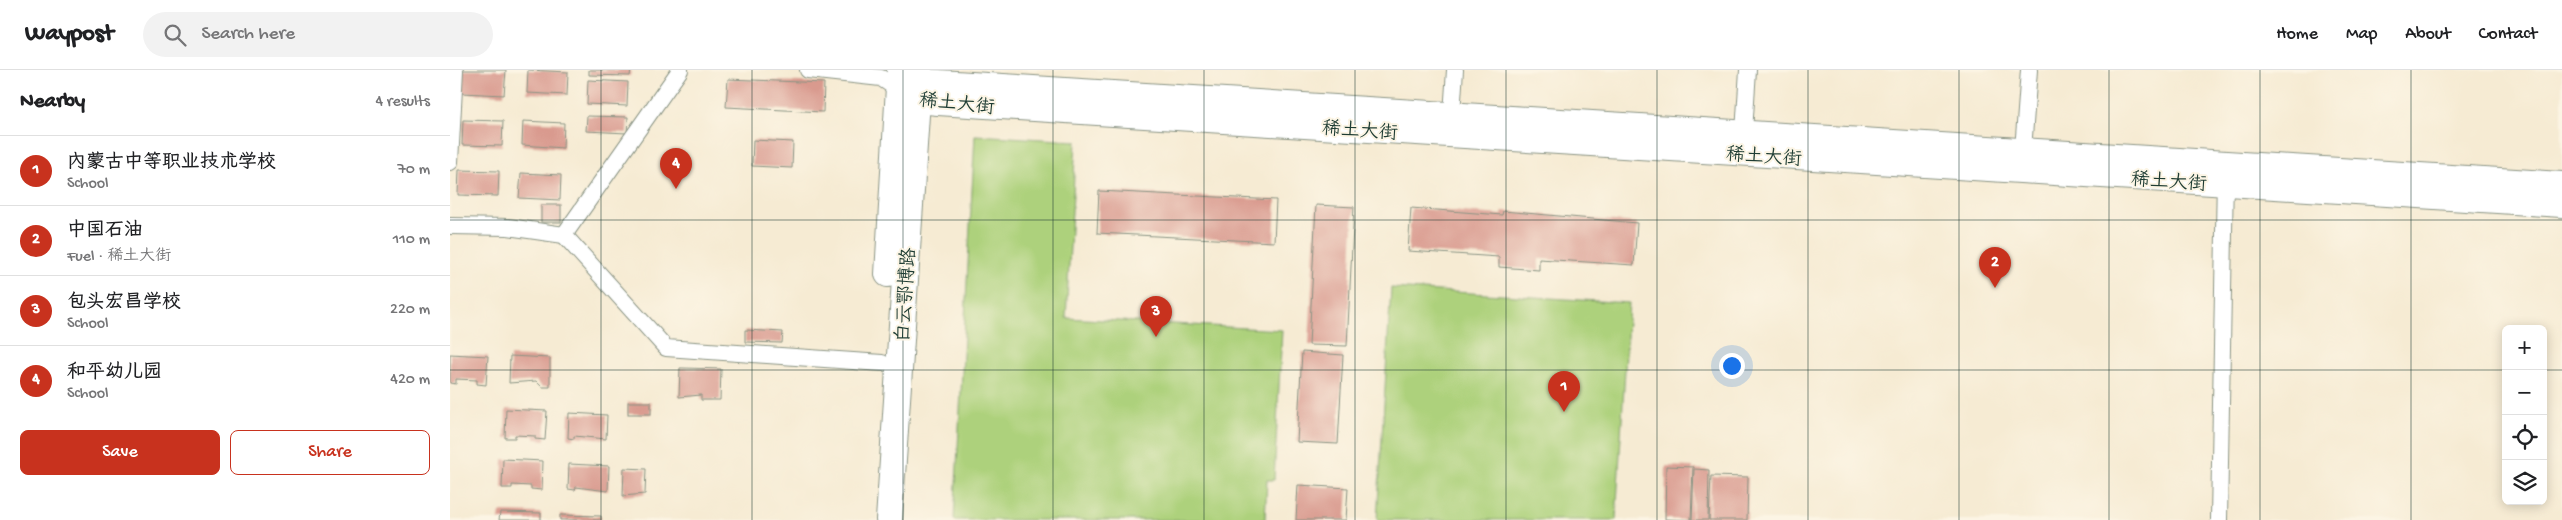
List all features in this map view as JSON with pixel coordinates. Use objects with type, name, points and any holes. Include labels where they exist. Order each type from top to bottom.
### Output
[{"type":"main road","name":"稀土大街","points":[[911,82],[2023,150],[2225,173],[2562,205]]},
{"type":"main road","name":"稀土大街","points":[[911,82],[2225,173],[2562,184]]},
{"type":"main road","name":"白云鄂博路","points":[[873,520],[882,363],[911,82]]},
{"type":"main road","name":"白云鄂博路","points":[[889,520],[911,82]]},
{"type":"street","points":[[450,162],[455,70]]},
{"type":"street","points":[[564,235],[680,70]]},
{"type":"street","points":[[808,70],[911,82]]},
{"type":"street","points":[[1452,114],[1455,70]]},
{"type":"street","points":[[1744,132],[1748,70]]},
{"type":"street","points":[[2023,150],[2029,70]]},
{"type":"street","points":[[2219,520],[2225,173]]},
{"type":"street","points":[[450,226],[508,227],[564,235],[666,348],[882,363]]},
{"type":"green space","points":[[975,135],[1076,141],[1066,318],[1282,330],[1274,480],[1267,480],[1265,520],[954,520]]},
{"type":"green space","points":[[1391,288],[1629,303],[1616,520],[1377,520]]},
{"type":"building","points":[[463,70],[506,70],[504,95],[462,93]]},
{"type":"building","points":[[528,70],[568,72],[567,95],[527,93]]},
{"type":"building","points":[[589,70],[631,70],[630,76],[589,75]]},
{"type":"building","points":[[728,79],[824,83],[823,112],[726,107]]},
{"type":"building","points":[[588,80],[628,82],[627,106],[587,104]]},
{"type":"building","points":[[587,116],[628,117],[627,133],[586,131]]},
{"type":"building","points":[[463,120],[503,121],[502,146],[462,145]]},
{"type":"building","points":[[523,121],[564,123],[563,148],[522,145]]},
{"type":"building","points":[[753,140],[793,142],[792,168],[752,166]]},
{"type":"building","points":[[459,170],[499,171],[498,196],[458,195]]},
{"type":"building","points":[[521,173],[561,175],[560,200],[519,198]]},
{"type":"building","points":[[1099,191],[1276,200],[1274,242],[1097,233]]},
{"type":"building","points":[[541,205],[561,205],[561,222],[541,222]]},
{"type":"building","points":[[1316,205],[1354,207],[1347,346],[1309,345]]},
{"type":"building","points":[[1411,208],[1502,215],[1503,211],[1637,223],[1634,265],[1539,259],[1539,270],[1499,267],[1499,257],[1408,251]]},
{"type":"building","points":[[745,330],[783,332],[782,343],[745,342]]},
{"type":"building","points":[[1302,352],[1343,355],[1338,444],[1297,442]]},
{"type":"building","points":[[450,354],[488,356],[486,385],[477,384],[477,380],[456,379],[456,384],[450,383]]},
{"type":"building","points":[[510,356],[550,358],[550,387],[542,387],[536,381],[509,383]]},
{"type":"building","points":[[680,368],[721,369],[720,400],[701,400],[701,395],[679,397]]},
{"type":"building","points":[[628,402],[651,402],[651,414],[628,414]]},
{"type":"building","points":[[506,409],[547,411],[545,440],[535,439],[535,436],[515,435],[515,438],[505,438]]},
{"type":"building","points":[[569,413],[607,415],[606,439],[574,436],[574,439],[568,438]]},
{"type":"building","points":[[503,459],[543,461],[542,490],[531,489],[531,486],[512,485],[512,488],[502,488]]},
{"type":"building","points":[[569,464],[609,466],[608,491],[576,487],[575,490],[568,489]]},
{"type":"building","points":[[1666,466],[1693,467],[1691,520],[1665,519]]},
{"type":"building","points":[[624,468],[646,469],[645,494],[623,496]]},
{"type":"building","points":[[1694,469],[1709,470],[1708,520],[1692,520]]},
{"type":"building","points":[[1711,476],[1748,477],[1747,520],[1709,520]]},
{"type":"building","points":[[1298,485],[1348,488],[1346,520],[1296,520]]},
{"type":"building","points":[[500,512],[541,513],[541,520],[499,520]]},
{"type":"building","points":[[560,515],[601,516],[601,520],[560,520]]},
{"type":"place","name":"和平幼儿园","points":[[676,189]]},
{"type":"place","name":"中国石油","points":[[1995,288]]},
{"type":"place","name":"包头宏昌学校","points":[[1156,337]]},
{"type":"place","name":"内蒙古中等职业技术学校","points":[[1564,412]]}]
